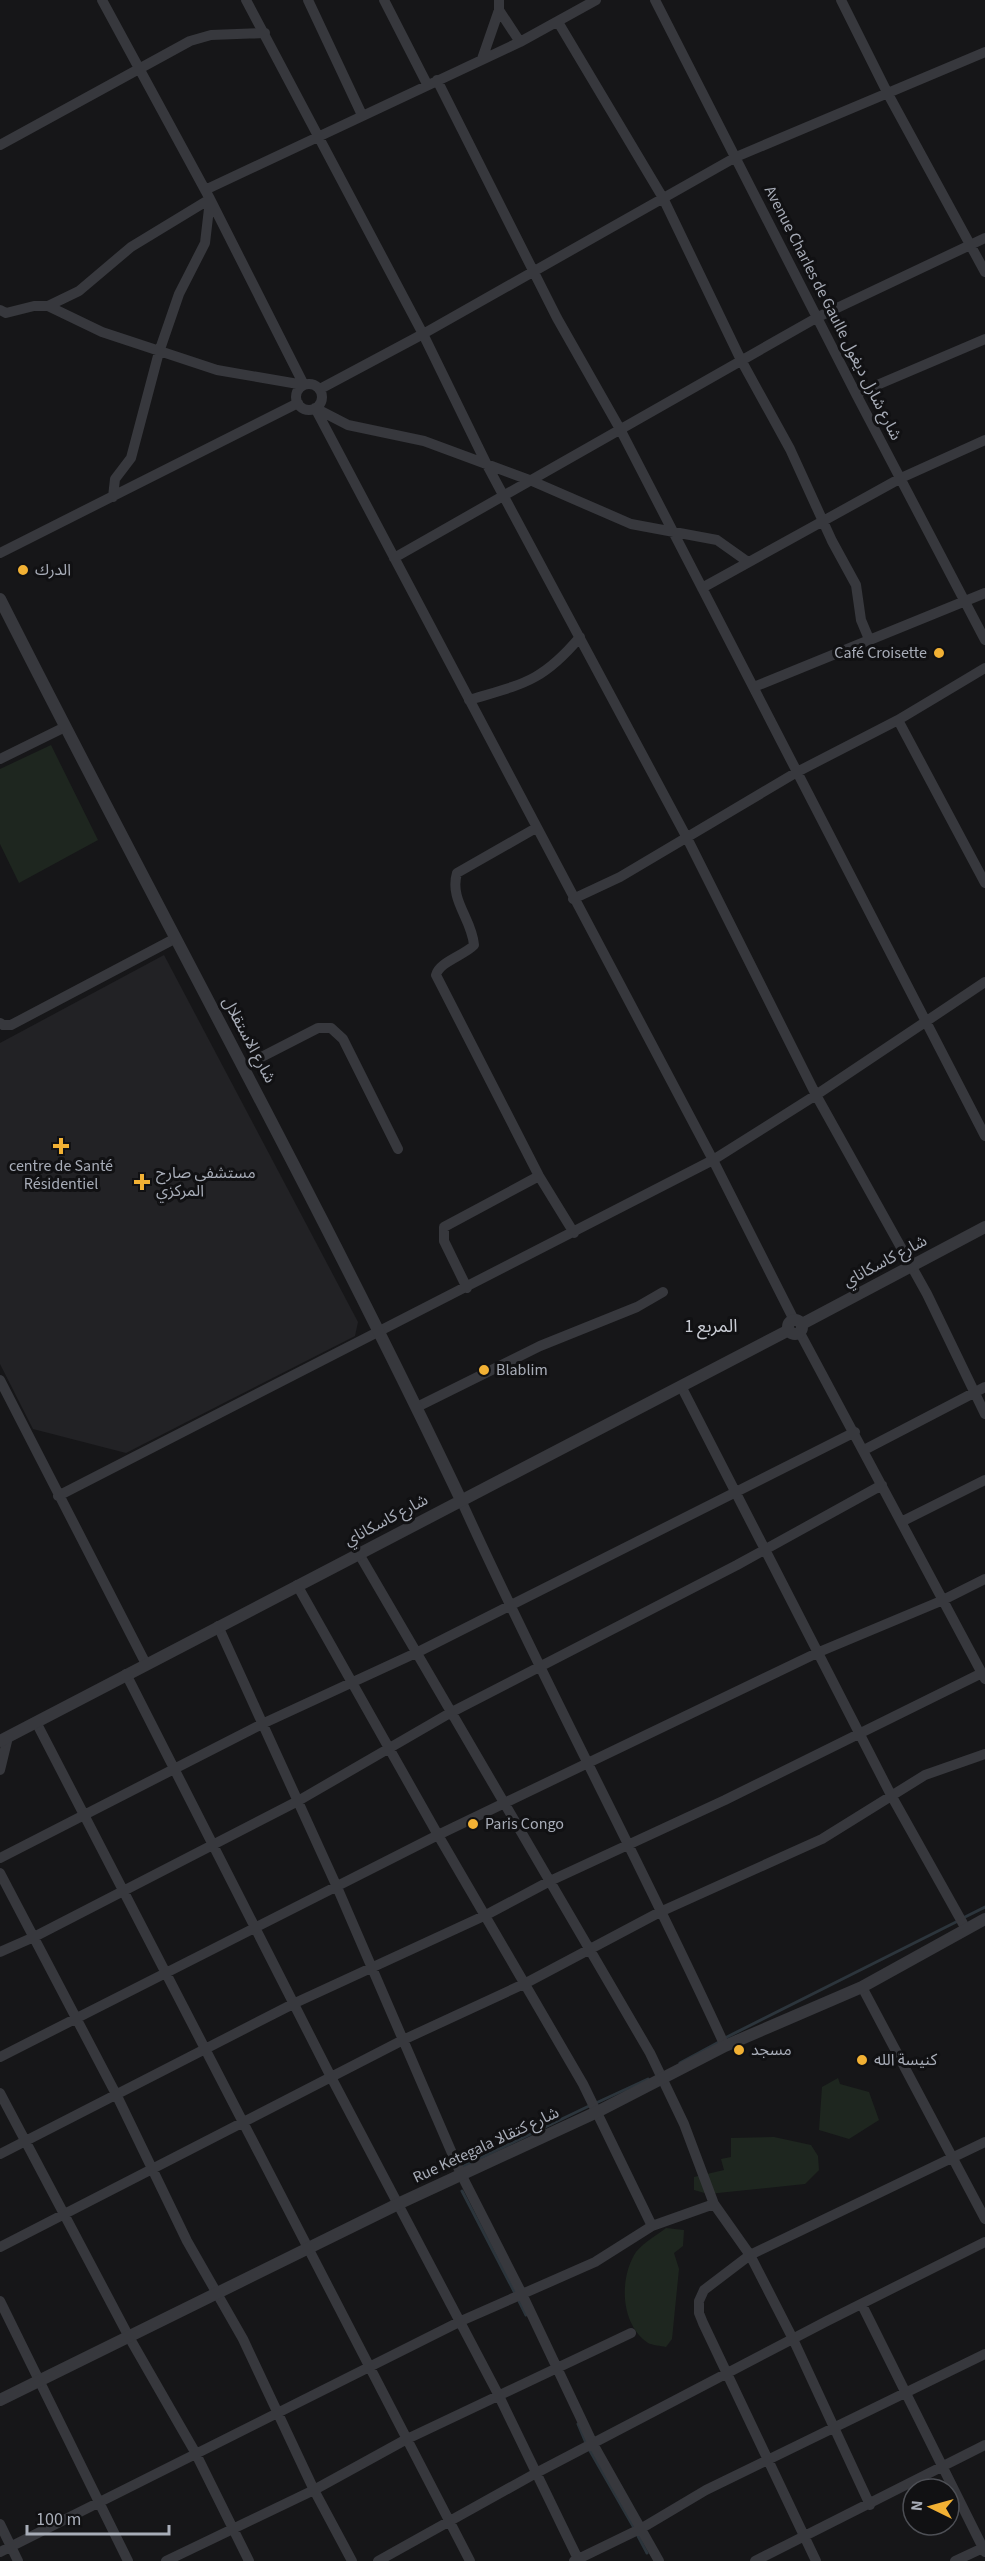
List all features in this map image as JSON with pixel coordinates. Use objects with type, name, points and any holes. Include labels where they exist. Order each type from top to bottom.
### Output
[{"type":"street","points":[[102,0],[207,194],[304,385]]},
{"type":"street","points":[[246,0],[423,334],[487,465],[687,838],[816,1095],[927,1294],[972,1393],[985,1414]]},
{"type":"street","points":[[308,0],[362,115]]},
{"type":"street","points":[[384,0],[432,82],[534,270],[557,318],[620,429],[985,1136]]},
{"type":"street","points":[[48,306],[78,291],[132,247],[207,194],[362,115],[520,42],[596,0]]},
{"type":"street","name":"Avenue Charles de Gaulle شارع شارل ديغول","points":[[655,0],[856,394],[985,640]]},
{"type":"street","points":[[841,0],[888,94],[985,272]]},
{"type":"street","points":[[482,59],[499,5]]},
{"type":"street","points":[[499,5],[520,42]]},
{"type":"street","points":[[558,22],[663,198],[741,360],[790,449],[822,522],[856,585],[861,620],[869,639]]},
{"type":"street","points":[[0,145],[190,41],[211,35],[265,33]]},
{"type":"street","points":[[320,389],[423,334],[736,157],[985,52]]},
{"type":"street","points":[[112,496],[115,479],[131,458],[159,352],[179,294],[206,243],[207,194]]},
{"type":"street","points":[[394,558],[818,317],[985,238]]},
{"type":"street","points":[[0,310],[6,313],[34,306],[48,306],[102,332],[217,370],[304,385],[312,384],[320,389]]},
{"type":"street","points":[[856,394],[985,339]]},
{"type":"street","points":[[298,403],[298,391],[304,385]]},
{"type":"street","points":[[315,408],[321,399],[320,389]]},
{"type":"street","points":[[0,553],[298,403]]},
{"type":"street","points":[[298,403],[304,408],[315,408],[348,425],[424,441],[532,481],[631,524],[717,540],[748,562]]},
{"type":"street","points":[[0,2154],[295,2003],[486,1915],[629,1843],[725,1800],[860,1731],[983,1676],[941,1600],[855,1432],[796,1327],[713,1160],[315,408]]},
{"type":"street","points":[[702,588],[901,478],[985,440]]},
{"type":"street","points":[[754,687],[985,593]]},
{"type":"street","name":"شارع الاستقلال","points":[[0,599],[381,1332],[461,1500]]},
{"type":"street","points":[[469,700],[524,683],[542,674],[559,662],[580,637]]},
{"type":"street","points":[[573,899],[620,878],[797,772],[898,720],[985,668]]},
{"type":"street","points":[[898,720],[985,883]]},
{"type":"street","points":[[0,759],[65,727]]},
{"type":"street","points":[[536,828],[457,873],[454,884],[457,900],[473,933],[474,945],[467,952],[440,967],[436,975],[539,1176],[574,1233]]},
{"type":"street","points":[[0,1023],[11,1025],[176,938]]},
{"type":"street","points":[[58,1496],[713,1160],[816,1095],[985,982]]},
{"type":"street","points":[[244,1066],[318,1028],[331,1028],[343,1039],[398,1149]]},
{"type":"street","points":[[467,1288],[444,1241],[444,1227],[539,1176]]},
{"type":"street","name":"شارع كاسكاناي","points":[[4,1739],[985,1227]]},
{"type":"street","points":[[417,1407],[540,1346],[637,1307],[663,1292]]},
{"type":"street","points":[[0,1380],[146,1664]]},
{"type":"street","points":[[681,1386],[891,1795],[966,1929]]},
{"type":"street","points":[[864,1450],[985,1387]]},
{"type":"street","points":[[0,1858],[262,1725],[418,1652],[855,1432]]},
{"type":"street","points":[[901,1522],[985,1480]]},
{"type":"street","points":[[0,1952],[34,1937],[298,1801],[450,1713],[766,1549],[882,1485]]},
{"type":"street","points":[[461,1500],[508,1605],[586,1763],[629,1843],[725,2046]]},
{"type":"street","points":[[359,1554],[418,1652],[450,1713],[550,1881],[588,1950],[624,2007],[663,2078],[714,2204],[750,2255],[793,2339],[870,2505]]},
{"type":"street","points":[[0,2057],[438,1835],[586,1763],[819,1652],[985,1579]]},
{"type":"street","points":[[297,1585],[438,1835],[526,1983],[597,2112],[652,2226]]},
{"type":"street","points":[[218,1626],[337,1887],[461,2174],[522,2294],[593,2444],[642,2528],[658,2561]]},
{"type":"street","points":[[126,1674],[331,2077],[400,2203],[538,2472],[577,2560],[642,2528],[706,2490],[985,2354]]},
{"type":"street","points":[[36,1722],[470,2561]]},
{"type":"street","points":[[0,1770],[4,1739]]},
{"type":"street","points":[[0,2247],[403,2040],[526,1983],[660,1912],[822,1839],[926,1775],[985,1754]]},
{"type":"street","points":[[0,1873],[117,2096],[151,2171],[216,2294],[243,2339],[314,2490],[352,2561]]},
{"type":"street","name":"Rue Ketegala شارع كتقالا","points":[[0,2400],[400,2203],[597,2112],[725,2046],[862,1987],[985,1919]]},
{"type":"street","points":[[862,1987],[985,2219]]},
{"type":"street","points":[[0,2093],[129,2337],[195,2452],[249,2561]]},
{"type":"street","points":[[816,2561],[703,2323],[699,2313],[699,2301],[704,2290],[750,2255],[985,2142]]},
{"type":"street","points":[[0,2552],[195,2452],[370,2368],[461,2321],[618,2250],[652,2226],[714,2204]]},
{"type":"street","points":[[378,2561],[538,2472],[985,2242]]},
{"type":"street","points":[[0,2301],[128,2561]]},
{"type":"street","points":[[862,2305],[941,2468],[984,2549],[955,2561]]},
{"type":"street","points":[[166,2561],[314,2490],[405,2439],[631,2332]]},
{"type":"street","points":[[755,2561],[985,2445]]},
{"type":"street","points":[[0,2524],[18,2561]]},
{"type":"shaded area","points":[[51,745],[98,840],[19,883],[0,844],[0,769]]},
{"type":"shaded area","name":"مستشفى صارح المركزي","points":[[164,955],[358,1322],[355,1336],[126,1453],[33,1429],[0,1364],[0,1043]]},
{"type":"shaded area","points":[[838,2078],[840,2084],[869,2092],[879,2120],[849,2139],[819,2130],[822,2087]]},
{"type":"shaded area","points":[[774,2137],[811,2145],[818,2156],[819,2170],[805,2184],[708,2194],[694,2190],[694,2177],[724,2170],[721,2159],[731,2157],[731,2138]]},
{"type":"shaded area","points":[[666,2228],[684,2230],[683,2246],[674,2253],[679,2269],[672,2339],[666,2347],[648,2343],[639,2335],[627,2313],[625,2287],[630,2263],[636,2252]]},
{"type":"waterway","points":[[963,1918],[985,1907]]},
{"type":"waterway","points":[[725,2038],[958,1921]]},
{"type":"waterway","points":[[680,2063],[719,2042]]},
{"type":"waterway","points":[[596,2103],[648,2079]]},
{"type":"waterway","points":[[464,2166],[589,2106]]},
{"type":"waterway","points":[[462,2191],[515,2293]]},
{"type":"waterway","points":[[519,2301],[526,2315]]},
{"type":"waterway","points":[[578,2424],[586,2443]]},
{"type":"waterway","points":[[589,2449],[633,2526]]},
{"type":"waterway","points":[[638,2536],[647,2553]]},
{"type":"place","name":"الدرك","points":[[23,570]]},
{"type":"place","name":"Café Croisette","points":[[939,653]]},
{"type":"place","name":"centre de Santé Résidentiel","points":[[61,1146]]},
{"type":"place","name":"مستشفى صارح المركزي","points":[[142,1182]]},
{"type":"place","name":"Blablim","points":[[484,1370]]},
{"type":"place","name":"Paris Congo","points":[[473,1824]]},
{"type":"place","name":"مسجد","points":[[739,2050]]},
{"type":"place","name":"كنيسة الله","points":[[862,2060]]},
{"type":"district","name":"المربع 1","points":[[711,1326]]}]
